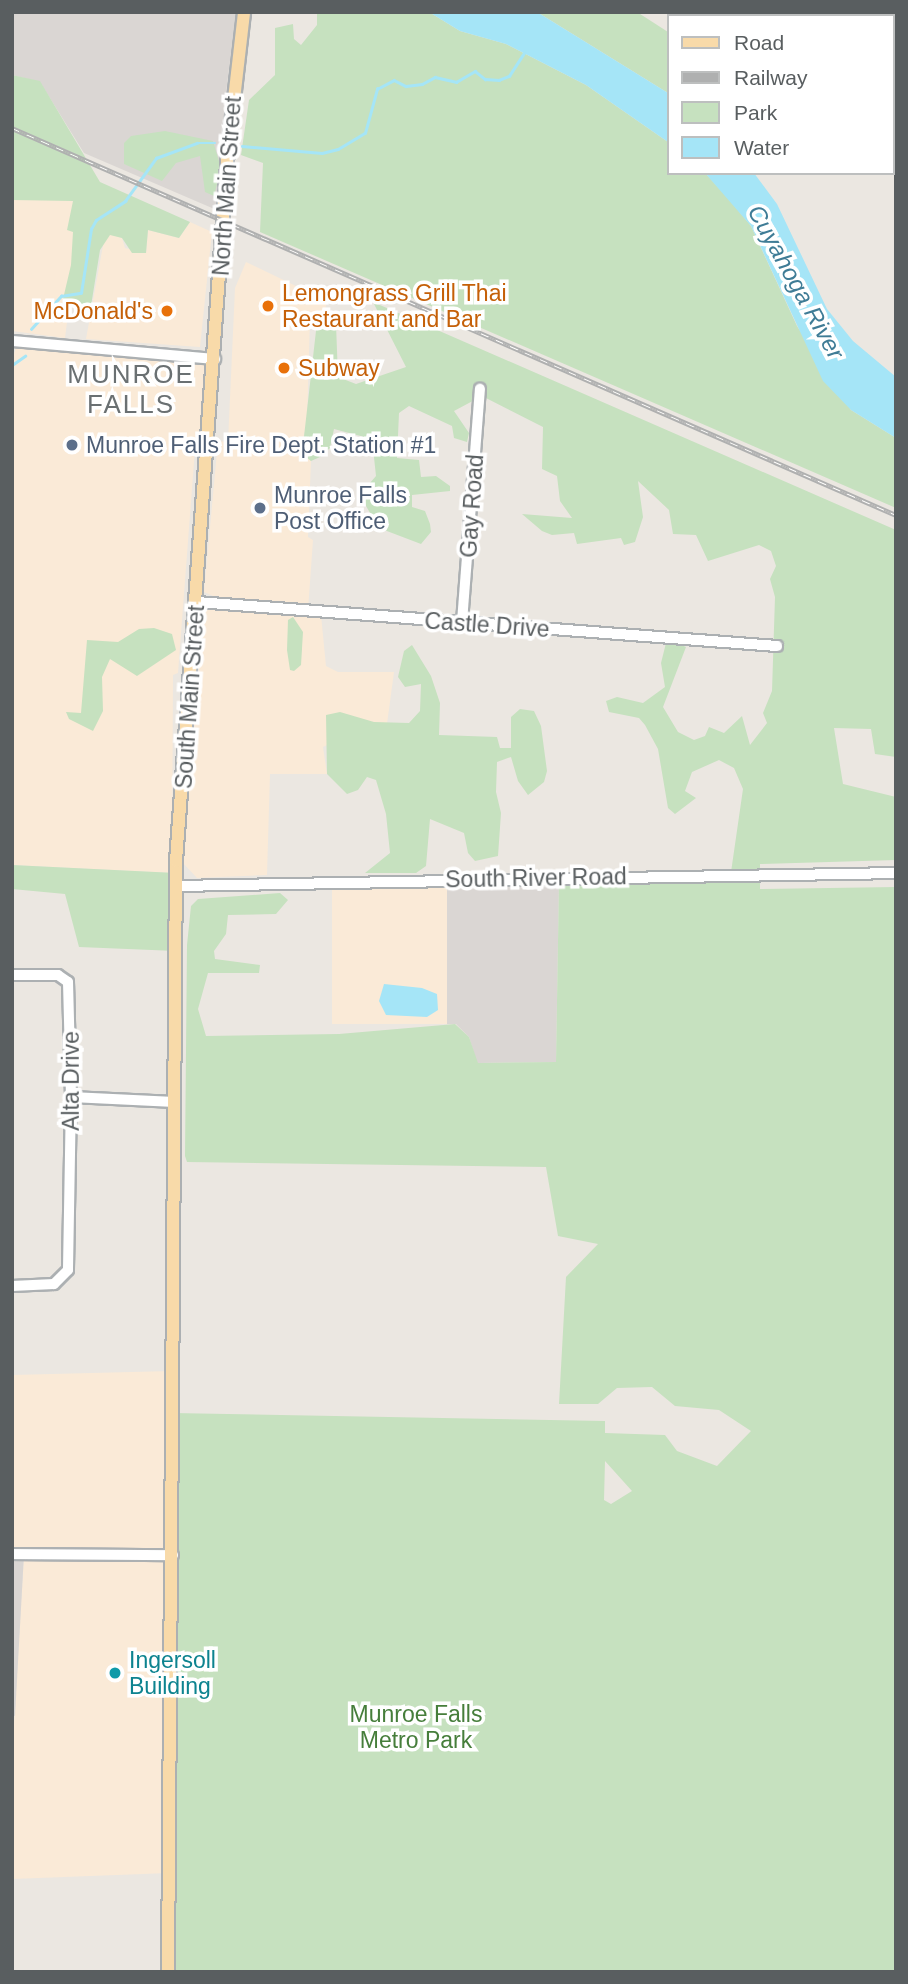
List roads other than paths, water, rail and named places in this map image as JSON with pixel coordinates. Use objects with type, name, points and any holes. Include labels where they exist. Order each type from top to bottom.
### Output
[{"type":"main road","name":"North Main Street","points":[[215,359],[228,151],[244,12]]},
{"type":"main road","name":"South Main Street","points":[[168,1972],[176,886],[215,359]]},
{"type":"street","points":[[12,341],[215,359]]},
{"type":"street","name":"Gay Road","points":[[462,622],[480,389]]},
{"type":"street","name":"Castle Drive","points":[[197,602],[777,646]]},
{"type":"street","name":"South River Road","points":[[176,886],[896,873]]},
{"type":"street","name":"Alta Drive","points":[[12,975],[58,975],[71,988],[70,1226],[65,1276],[54,1284],[12,1286]]},
{"type":"street","points":[[71,1097],[175,1102]]},
{"type":"street","points":[[12,1554],[173,1555]]},
{"type":"water","points":[[429,12],[537,12],[666,92],[666,141],[586,85],[506,44],[460,31]]},
{"type":"water","name":"Cuyahoga River","points":[[707,175],[755,175],[777,204],[827,309],[853,341],[896,377],[896,438],[851,410],[823,381],[751,226]]},
{"type":"water","points":[[384,984],[422,988],[437,994],[438,1010],[427,1017],[386,1015],[379,1001]]},
{"type":"waterway","points":[[242,146],[322,153],[338,149],[365,133],[377,89],[394,80],[406,86],[422,84],[435,77],[456,82],[475,71],[485,79],[499,80],[509,76],[524,53]]},
{"type":"waterway","points":[[31,329],[61,296],[81,293],[91,229],[96,220],[125,201],[156,158],[197,143],[215,143]]},
{"type":"waterway","points":[[12,365],[25,356]]},
{"type":"railway","points":[[12,128],[896,515]]},
{"type":"place","name":"Lemongrass Grill Thai Restaurant and Bar","points":[[268,306]]},
{"type":"place","name":"McDonald's","points":[[167,311]]},
{"type":"place","name":"Subway","points":[[284,368]]},
{"type":"place","name":"Munroe Falls Fire Dept. Station #1","points":[[72,445]]},
{"type":"place","name":"Munroe Falls Post Office","points":[[260,508]]},
{"type":"place","name":"Ingersoll Building","points":[[115,1673]]},
{"type":"district","name":"MUNROE FALLS","points":[[131,390]]},
{"type":"park label","name":"Munroe Falls Metro Park","points":[[416,1727]]}]
